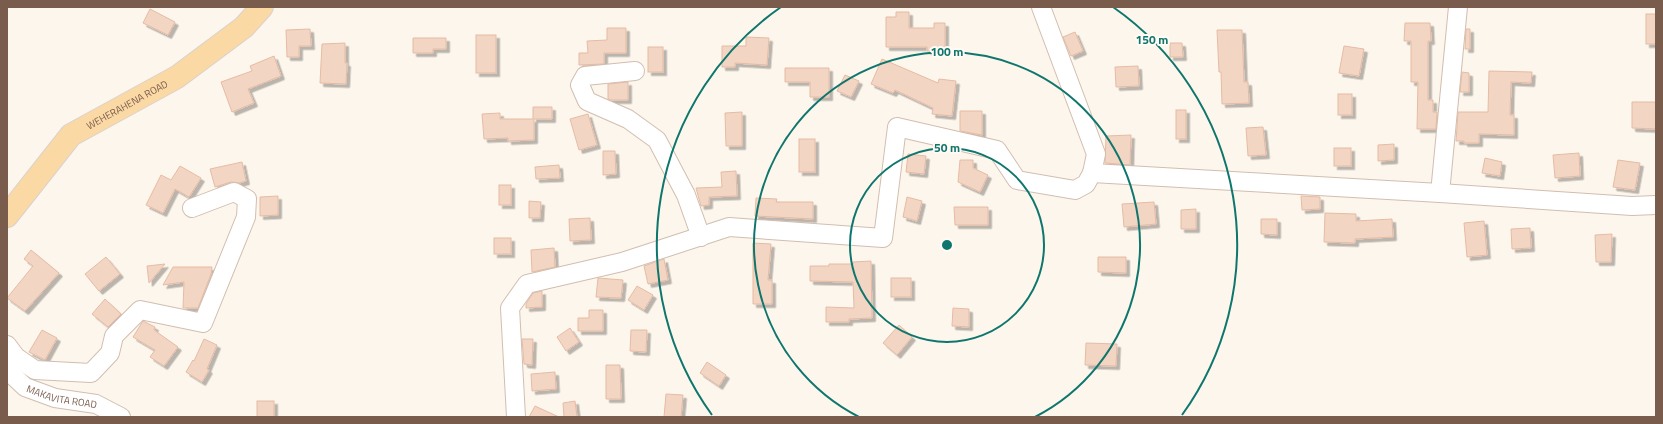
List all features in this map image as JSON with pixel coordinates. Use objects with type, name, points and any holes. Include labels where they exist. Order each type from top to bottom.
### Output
[{"type":"main road","name":"WEHERAHENA ROAD","points":[[7,216],[71,135],[177,77],[244,27],[262,7]]},
{"type":"street","points":[[516,417],[510,308],[527,284],[622,262],[729,227],[882,238],[898,127],[997,150],[1017,180],[1075,190],[1086,184],[1092,173],[1096,154],[1041,7]]},
{"type":"street","points":[[1440,193],[1458,7]]},
{"type":"street","points":[[635,71],[585,76],[580,85],[587,101],[628,119],[657,140],[686,195],[701,237]]},
{"type":"street","points":[[1092,173],[1440,193],[1632,206],[1656,205]]},
{"type":"street","points":[[7,345],[16,357],[36,370],[91,373],[110,353],[114,336],[140,310],[203,324],[246,217],[247,199],[234,192],[192,208]]},
{"type":"street","name":"MAKAVITA ROAD","points":[[7,370],[25,387],[55,398],[96,404],[121,417]]},
{"type":"building","points":[[150,9],[175,22],[168,35],[143,23]]},
{"type":"building","points":[[896,12],[909,12],[909,28],[934,28],[934,23],[945,23],[945,51],[927,51],[927,47],[886,47],[886,17],[896,17]]},
{"type":"building","points":[[1646,14],[1656,14],[1656,44],[1646,44]]},
{"type":"building","points":[[1405,23],[1430,23],[1431,41],[1428,41],[1428,100],[1433,100],[1433,112],[1437,112],[1436,129],[1417,129],[1418,82],[1411,82],[1411,41],[1404,41]]},
{"type":"building","points":[[607,28],[626,28],[626,53],[604,53],[604,64],[579,65],[579,53],[588,53],[587,41],[607,40]]},
{"type":"building","points":[[310,29],[311,46],[299,46],[299,57],[287,57],[286,30]]},
{"type":"building","points":[[1466,29],[1470,29],[1470,49],[1465,49]]},
{"type":"building","points":[[1217,30],[1242,30],[1244,82],[1248,82],[1249,103],[1222,104]]},
{"type":"building","points":[[1075,32],[1083,51],[1071,56],[1063,37]]},
{"type":"building","points":[[476,35],[496,35],[496,73],[476,73]]},
{"type":"building","points":[[746,37],[769,38],[767,65],[735,63],[735,67],[722,67],[722,46],[746,46]]},
{"type":"building","points":[[413,38],[446,38],[446,49],[433,49],[433,53],[413,53]]},
{"type":"building","points":[[345,43],[345,63],[347,63],[346,84],[320,83],[322,44]]},
{"type":"building","points":[[1170,43],[1182,43],[1183,57],[1170,57]]},
{"type":"building","points":[[1344,46],[1364,49],[1359,76],[1339,73]]},
{"type":"building","points":[[648,47],[663,47],[663,72],[648,72]]},
{"type":"building","points":[[274,56],[281,76],[248,89],[254,103],[232,112],[221,82],[252,71],[250,66]]},
{"type":"building","points":[[882,59],[938,83],[939,79],[956,81],[952,116],[932,114],[933,108],[895,90],[893,93],[871,84]]},
{"type":"building","points":[[1138,66],[1139,86],[1116,87],[1115,67]]},
{"type":"building","points":[[785,68],[829,68],[829,97],[810,97],[810,82],[785,82]]},
{"type":"building","points":[[1489,71],[1532,72],[1531,83],[1511,82],[1510,115],[1514,115],[1514,135],[1479,134],[1479,143],[1464,143],[1464,141],[1456,141],[1458,112],[1488,112]]},
{"type":"building","points":[[1462,72],[1469,73],[1469,92],[1460,92]]},
{"type":"building","points":[[845,75],[859,81],[851,97],[837,91]]},
{"type":"building","points":[[628,82],[628,100],[608,99],[608,84]]},
{"type":"building","points":[[1338,94],[1352,94],[1352,115],[1338,115]]},
{"type":"building","points":[[1632,102],[1656,102],[1656,129],[1632,128]]},
{"type":"building","points":[[533,107],[552,107],[552,119],[534,119],[534,140],[508,141],[508,138],[484,139],[482,114],[500,113],[500,119],[533,119]]},
{"type":"building","points":[[1176,110],[1186,110],[1186,139],[1176,139]]},
{"type":"building","points":[[960,111],[982,111],[982,135],[960,131]]},
{"type":"building","points":[[742,112],[742,146],[726,146],[725,113]]},
{"type":"building","points":[[588,114],[597,145],[579,150],[570,119]]},
{"type":"building","points":[[1263,127],[1266,155],[1248,156],[1246,128]]},
{"type":"building","points":[[1131,135],[1130,165],[1105,163],[1106,136]]},
{"type":"building","points":[[799,139],[815,139],[815,172],[799,172]]},
{"type":"building","points":[[1394,144],[1394,160],[1378,161],[1378,145]]},
{"type":"building","points":[[1334,148],[1351,148],[1351,166],[1334,166]]},
{"type":"building","points":[[603,151],[615,151],[616,174],[603,175]]},
{"type":"building","points":[[1579,153],[1580,176],[1555,178],[1553,155]]},
{"type":"building","points":[[908,154],[926,156],[924,174],[906,172]]},
{"type":"building","points":[[1485,158],[1502,162],[1500,176],[1482,173]]},
{"type":"building","points":[[960,160],[973,160],[973,168],[988,175],[980,192],[958,182]]},
{"type":"building","points":[[1618,160],[1640,163],[1635,190],[1613,187]]},
{"type":"building","points":[[242,162],[246,181],[239,183],[231,182],[215,187],[210,169]]},
{"type":"building","points":[[559,165],[560,178],[536,179],[535,167]]},
{"type":"building","points":[[180,166],[201,178],[189,197],[175,189],[163,213],[146,205],[161,175],[171,180]]},
{"type":"building","points":[[736,171],[737,196],[709,197],[709,205],[701,206],[696,188],[722,187],[721,172]]},
{"type":"building","points":[[499,185],[511,185],[511,205],[499,205]]},
{"type":"building","points":[[278,196],[278,215],[260,216],[260,197]]},
{"type":"building","points":[[1301,196],[1320,197],[1320,209],[1302,210]]},
{"type":"building","points":[[907,197],[922,201],[917,221],[903,217]]},
{"type":"building","points":[[756,198],[777,199],[776,202],[813,202],[813,219],[755,216]]},
{"type":"building","points":[[529,201],[541,202],[540,218],[529,218]]},
{"type":"building","points":[[1154,202],[1156,224],[1124,227],[1122,204]]},
{"type":"building","points":[[954,207],[988,207],[988,225],[955,225]]},
{"type":"building","points":[[1196,209],[1196,229],[1181,229],[1181,210]]},
{"type":"building","points":[[1325,213],[1356,214],[1356,221],[1392,219],[1393,237],[1355,239],[1355,243],[1324,242]]},
{"type":"building","points":[[590,218],[591,240],[570,241],[569,219]]},
{"type":"building","points":[[1261,219],[1277,219],[1277,235],[1261,234]]},
{"type":"building","points":[[1484,221],[1487,255],[1467,257],[1464,223]]},
{"type":"building","points":[[1530,228],[1531,248],[1512,249],[1511,229]]},
{"type":"building","points":[[1612,234],[1611,262],[1596,262],[1595,235]]},
{"type":"building","points":[[494,238],[511,238],[511,254],[494,254]]},
{"type":"building","points":[[753,243],[771,244],[768,280],[772,280],[772,304],[753,304]]},
{"type":"building","points":[[554,248],[555,267],[532,272],[531,250]]},
{"type":"building","points":[[31,250],[59,273],[25,311],[7,298],[33,266],[24,259]]},
{"type":"building","points":[[106,257],[120,274],[99,291],[85,274]]},
{"type":"building","points":[[1098,257],[1126,257],[1126,273],[1098,272]]},
{"type":"building","points":[[664,259],[668,280],[648,284],[644,266]]},
{"type":"building","points":[[871,261],[872,318],[849,319],[849,322],[826,322],[826,307],[854,308],[853,282],[810,281],[810,266],[829,266],[829,264],[853,264],[853,262]]},
{"type":"building","points":[[165,264],[149,283],[147,266]]},
{"type":"building","points":[[173,267],[212,267],[211,274],[198,308],[183,308],[184,282],[163,285]]},
{"type":"building","points":[[598,278],[623,280],[621,298],[596,297]]},
{"type":"building","points":[[891,278],[911,278],[911,297],[891,297]]},
{"type":"building","points":[[637,286],[653,295],[644,310],[628,300]]},
{"type":"building","points":[[542,291],[542,307],[526,308],[526,304],[533,293]]},
{"type":"building","points":[[105,299],[121,314],[108,327],[92,314]]},
{"type":"building","points":[[953,308],[969,309],[969,327],[952,326]]},
{"type":"building","points":[[589,310],[603,310],[603,331],[578,331],[578,318],[589,318]]},
{"type":"building","points":[[143,321],[155,327],[154,330],[178,347],[164,366],[150,357],[155,350],[133,337]]},
{"type":"building","points":[[899,325],[912,337],[897,355],[883,343]]},
{"type":"building","points":[[570,328],[579,342],[566,351],[557,337]]},
{"type":"building","points":[[42,330],[57,338],[45,360],[29,352]]},
{"type":"building","points":[[631,330],[647,330],[646,352],[630,351]]},
{"type":"building","points":[[204,339],[217,345],[207,369],[209,370],[202,382],[186,372],[193,360],[194,361]]},
{"type":"building","points":[[522,339],[533,339],[532,365],[524,364]]},
{"type":"building","points":[[1086,343],[1117,344],[1116,366],[1085,365]]},
{"type":"building","points":[[707,362],[726,375],[719,386],[700,373]]},
{"type":"building","points":[[606,365],[620,365],[621,399],[606,399]]},
{"type":"building","points":[[555,372],[556,389],[532,391],[531,374]]},
{"type":"building","points":[[666,394],[683,395],[681,417],[664,417]]},
{"type":"building","points":[[257,401],[274,401],[274,417],[257,417]]},
{"type":"building","points":[[575,401],[577,417],[564,417],[563,403]]},
{"type":"building","points":[[535,406],[559,417],[529,417]]}]
